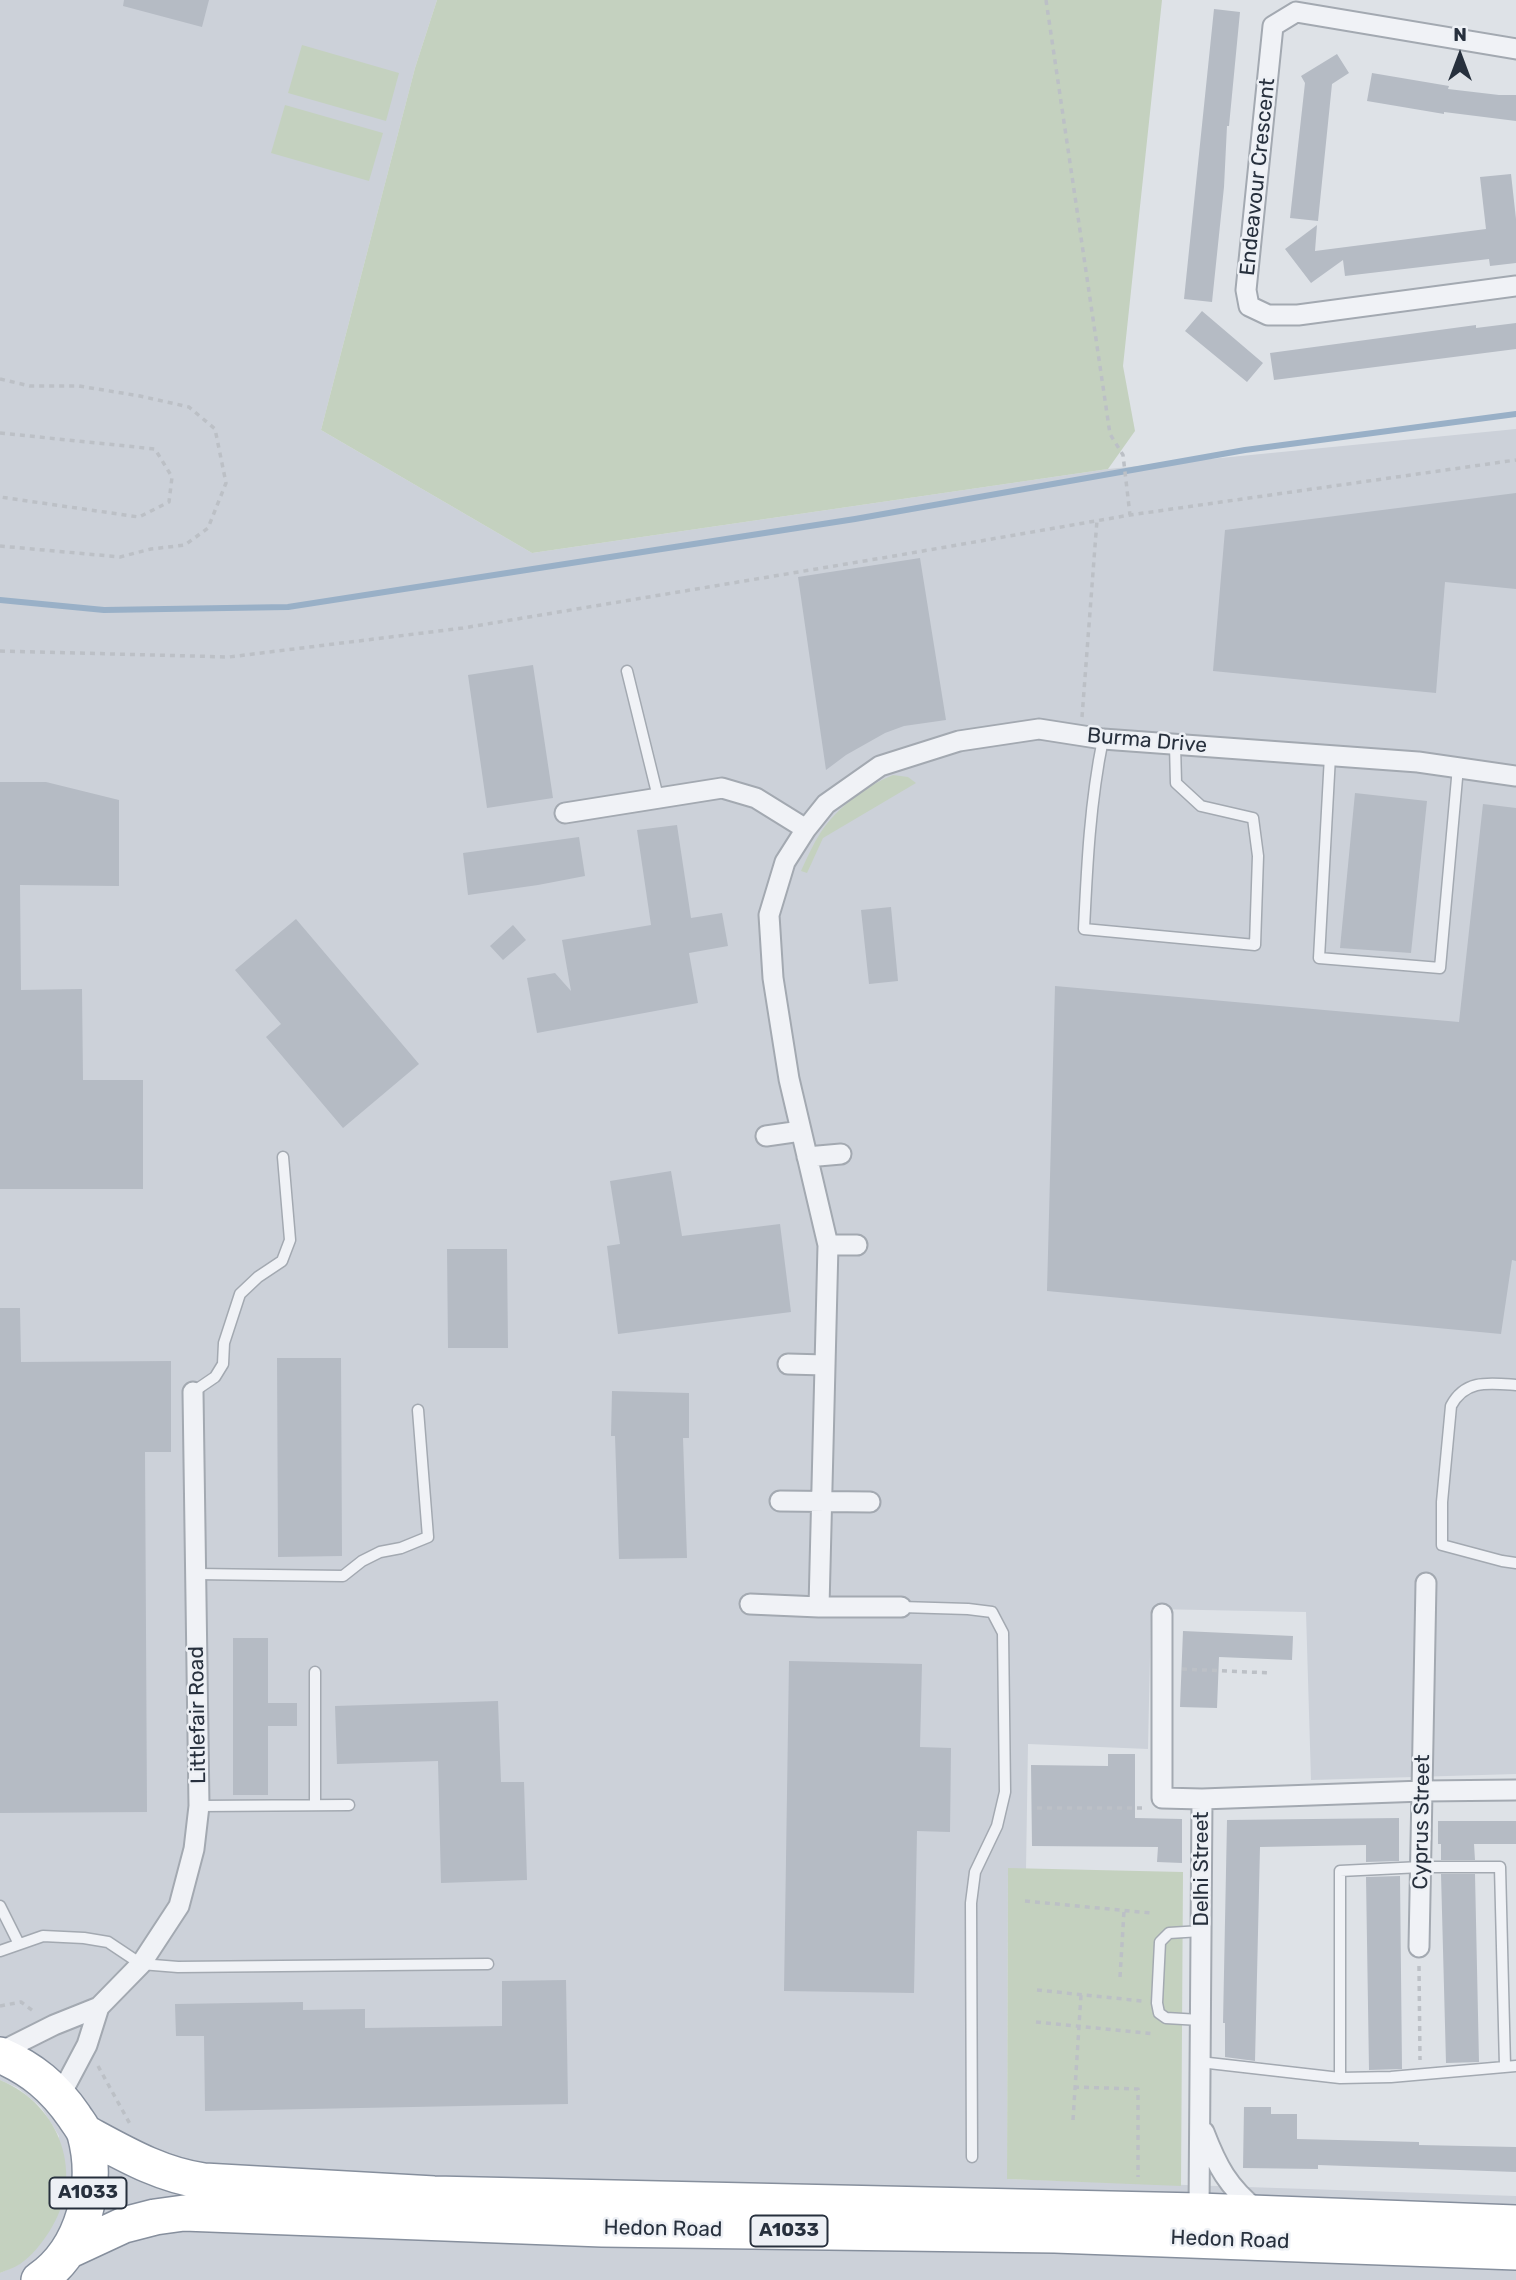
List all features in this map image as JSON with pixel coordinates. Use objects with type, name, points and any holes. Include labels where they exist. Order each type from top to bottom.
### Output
[{"type":"highway","name":"A1033","points":[[0,2054],[42,2078],[60,2096],[85,2132],[90,2179],[85,2216],[68,2251],[40,2280]]},
{"type":"highway","name":"Hedon Road","points":[[85,2132],[153,2169],[182,2178],[204,2181],[499,2196],[1199,2211],[1516,2223]]},
{"type":"highway","name":"Hedon Road","points":[[68,2251],[124,2225],[184,2213],[602,2229],[1069,2235],[1516,2252]]},
{"type":"street","name":"Endeavour Crescent","points":[[1516,49],[1296,12],[1273,26],[1246,290],[1249,306],[1268,315],[1298,315],[1516,286]]},
{"type":"street","name":"Burma Drive","points":[[819,1607],[828,1245],[789,1079],[773,978],[769,915],[785,862],[826,803],[880,766],[959,741],[1040,729],[1103,739],[1418,762],[1516,776]]},
{"type":"street","points":[[565,813],[722,788],[756,798],[806,829]]},
{"type":"street","points":[[766,1136],[801,1131]]},
{"type":"street","points":[[807,1157],[841,1154]]},
{"type":"street","points":[[828,1245],[857,1245]]},
{"type":"street","points":[[788,1364],[824,1365]]},
{"type":"street","name":"Littlefair Road","points":[[0,2054],[54,2025],[99,2007],[141,1964],[179,1906],[194,1849],[199,1806],[193,1392]]},
{"type":"street","points":[[780,1501],[870,1502]]},
{"type":"street","name":"Cyprus Street","points":[[1419,1947],[1426,1583]]},
{"type":"street","points":[[750,1604],[901,1608]]},
{"type":"street","name":"Delhi Street","points":[[1162,1614],[1162,1798],[1202,1799],[1199,2211]]},
{"type":"street","points":[[1202,1799],[1516,1790]]},
{"type":"street","name":"Littlefair Road","points":[[60,2096],[87,2045],[99,2007]]},
{"type":"street","name":"Delhi Street","points":[[1200,2122],[1216,2163],[1226,2179],[1241,2198],[1260,2213]]},
{"type":"lane","points":[[627,671],[658,797]]},
{"type":"lane","points":[[1103,739],[1095,776],[1088,837],[1084,929],[1255,945],[1258,856],[1254,818],[1201,806],[1176,783],[1175,745]]},
{"type":"lane","points":[[1330,756],[1319,958],[1440,968],[1458,767]]},
{"type":"lane","points":[[193,1392],[215,1377],[223,1364],[224,1343],[240,1294],[258,1277],[282,1261],[290,1240],[283,1157]]},
{"type":"lane","points":[[1516,1385],[1472,1385],[1457,1394],[1451,1406],[1441,1545],[1516,1563]]},
{"type":"lane","points":[[196,1574],[343,1576],[362,1561],[380,1552],[401,1548],[428,1537],[418,1410]]},
{"type":"lane","points":[[901,1608],[992,1612],[1003,1633],[1006,1792],[997,1826],[975,1872],[971,1903],[972,2157]]},
{"type":"lane","points":[[315,1672],[315,1805]]},
{"type":"lane","points":[[199,1806],[349,1805]]},
{"type":"lane","points":[[1200,2062],[1340,2078],[1391,2077],[1511,2066],[1500,1867],[1340,1871],[1340,2078]]},
{"type":"lane","points":[[0,1906],[19,1944]]},
{"type":"lane","points":[[1200,2020],[1166,2018],[1159,2013],[1157,2003],[1160,1942],[1169,1933],[1201,1931]]},
{"type":"lane","points":[[0,1951],[43,1936],[108,1942],[141,1964],[178,1967],[488,1964]]},
{"type":"path","points":[[1046,0],[1110,434],[1123,455],[1130,515]]},
{"type":"path","points":[[0,379],[30,386],[79,386],[189,407],[215,429],[226,483],[208,528],[185,545],[120,556],[0,546]]},
{"type":"path","points":[[0,433],[155,449],[172,477],[169,502],[139,517],[0,497]]},
{"type":"path","points":[[0,651],[229,657],[463,628],[1097,520],[1516,460]]},
{"type":"path","points":[[1080,736],[1097,520]]},
{"type":"path","points":[[1162,1668],[1271,1673]]},
{"type":"path","points":[[1037,1808],[1143,1810],[1162,1798]]},
{"type":"path","points":[[1025,1901],[1151,1913]]},
{"type":"path","points":[[1121,1977],[1124,1911]]},
{"type":"path","points":[[1419,1947],[1420,2062]]},
{"type":"path","points":[[1037,1990],[1157,2003]]},
{"type":"path","points":[[1073,2120],[1081,1995]]},
{"type":"path","points":[[1036,2022],[1155,2034]]},
{"type":"path","points":[[1074,2087],[1138,2089],[1138,2176]]},
{"type":"shaded area","points":[[0,0],[437,0],[415,68],[321,430],[532,553],[1108,469],[1516,429],[1516,1774],[1311,1780],[1306,1612],[1151,1609],[1148,1749],[1028,1744],[1026,1869],[1008,1869],[1007,2179],[1516,2196],[1516,2280],[0,2280],[0,2273],[19,2264],[59,2136],[41,2107],[18,2088],[0,2080]]},
{"type":"green space","points":[[437,0],[1162,0],[1123,366],[1135,431],[1108,469],[532,553],[321,430],[415,68]]},
{"type":"green space","points":[[302,45],[399,73],[386,121],[288,93]]},
{"type":"green space","points":[[285,105],[383,133],[369,181],[271,153]]},
{"type":"green space","points":[[893,775],[908,777],[916,783],[823,838],[807,873],[801,871],[818,837],[835,815],[863,792]]},
{"type":"green space","points":[[1008,1868],[1183,1872],[1181,2186],[1007,2179]]},
{"type":"green space","points":[[0,2080],[21,2091],[39,2106],[52,2124],[61,2144],[66,2166],[66,2188],[60,2210],[36,2250],[15,2267],[0,2273]]},
{"type":"building","points":[[124,0],[209,0],[202,27],[123,6]]},
{"type":"building","points":[[1214,9],[1240,12],[1212,302],[1184,299]]},
{"type":"building","points":[[1337,54],[1349,73],[1332,84],[1318,221],[1290,218],[1305,83],[1301,76]]},
{"type":"building","points":[[1372,73],[1449,86],[1448,89],[1516,95],[1516,121],[1444,114],[1367,101]]},
{"type":"building","points":[[1511,174],[1516,219],[1516,263],[1490,266],[1489,259],[1345,276],[1343,260],[1311,283],[1285,249],[1317,225],[1315,251],[1486,229],[1480,177]]},
{"type":"building","points":[[1202,311],[1263,363],[1247,382],[1185,331]]},
{"type":"building","points":[[1516,323],[1516,349],[1274,380],[1270,353],[1476,325],[1476,328]]},
{"type":"building","points":[[1516,493],[1516,589],[1445,582],[1436,693],[1213,671],[1225,530]]},
{"type":"building","points":[[920,558],[946,720],[904,726],[885,733],[826,770],[798,577]]},
{"type":"building","points":[[533,665],[553,798],[487,808],[468,675]]},
{"type":"building","points":[[0,782],[46,782],[119,800],[119,886],[20,885],[21,990],[82,989],[83,1080],[143,1080],[143,1189],[0,1189]]},
{"type":"building","points":[[1355,793],[1427,801],[1411,953],[1340,948]]},
{"type":"building","points":[[1483,804],[1516,808],[1516,1261],[1512,1260],[1501,1334],[1047,1291],[1055,986],[1459,1022]]},
{"type":"building","points":[[677,825],[691,918],[722,913],[728,946],[689,953],[698,1003],[537,1033],[527,978],[555,973],[571,991],[562,940],[651,925],[637,830]]},
{"type":"building","points":[[579,837],[585,876],[468,895],[463,853]]},
{"type":"building","points":[[891,907],[898,981],[869,984],[861,910]]},
{"type":"building","points":[[296,919],[419,1064],[343,1128],[266,1037],[281,1024],[235,970]]},
{"type":"building","points":[[513,925],[526,940],[503,960],[490,946]]},
{"type":"building","points":[[671,1171],[682,1236],[780,1224],[791,1312],[618,1334],[607,1246],[620,1244],[610,1181]]},
{"type":"building","points":[[447,1249],[507,1249],[508,1348],[448,1348]]},
{"type":"building","points":[[0,1308],[20,1308],[21,1362],[171,1361],[171,1452],[145,1452],[147,1812],[0,1813]]},
{"type":"building","points":[[277,1358],[341,1358],[342,1556],[278,1557]]},
{"type":"building","points":[[612,1391],[689,1393],[689,1438],[683,1438],[687,1558],[619,1559],[615,1436],[611,1436]]},
{"type":"building","points":[[1183,1631],[1293,1636],[1292,1660],[1219,1657],[1217,1708],[1180,1707]]},
{"type":"building","points":[[233,1638],[268,1638],[268,1703],[297,1703],[297,1726],[268,1726],[268,1795],[233,1795]]},
{"type":"building","points":[[789,1661],[922,1664],[920,1747],[951,1748],[950,1832],[917,1831],[914,1993],[784,1991]]},
{"type":"building","points":[[498,1701],[501,1782],[524,1782],[527,1880],[441,1883],[438,1761],[337,1764],[335,1706]]},
{"type":"building","points":[[1108,1754],[1135,1754],[1135,1818],[1182,1819],[1182,1863],[1157,1862],[1158,1847],[1032,1846],[1031,1765],[1108,1766]]},
{"type":"building","points":[[1399,1818],[1399,1861],[1366,1862],[1366,1845],[1260,1847],[1255,2061],[1225,2057],[1223,2023],[1227,1820]]},
{"type":"building","points":[[1438,1821],[1516,1821],[1516,1844],[1474,1844],[1475,1860],[1441,1860]]},
{"type":"building","points":[[1441,1874],[1475,1874],[1479,2062],[1446,2063]]},
{"type":"building","points":[[1400,1876],[1402,2069],[1369,2070],[1366,1877]]},
{"type":"building","points":[[566,1980],[568,2104],[205,2111],[204,2036],[176,2036],[175,2004],[303,2002],[303,2010],[365,2009],[365,2028],[502,2026],[502,1981]]},
{"type":"building","points":[[1244,2107],[1271,2107],[1271,2114],[1297,2114],[1297,2139],[1516,2147],[1516,2172],[1318,2165],[1318,2169],[1243,2168]]},
{"type":"waterway","points":[[0,600],[104,610],[288,607],[855,519],[1245,450],[1516,414]]}]
